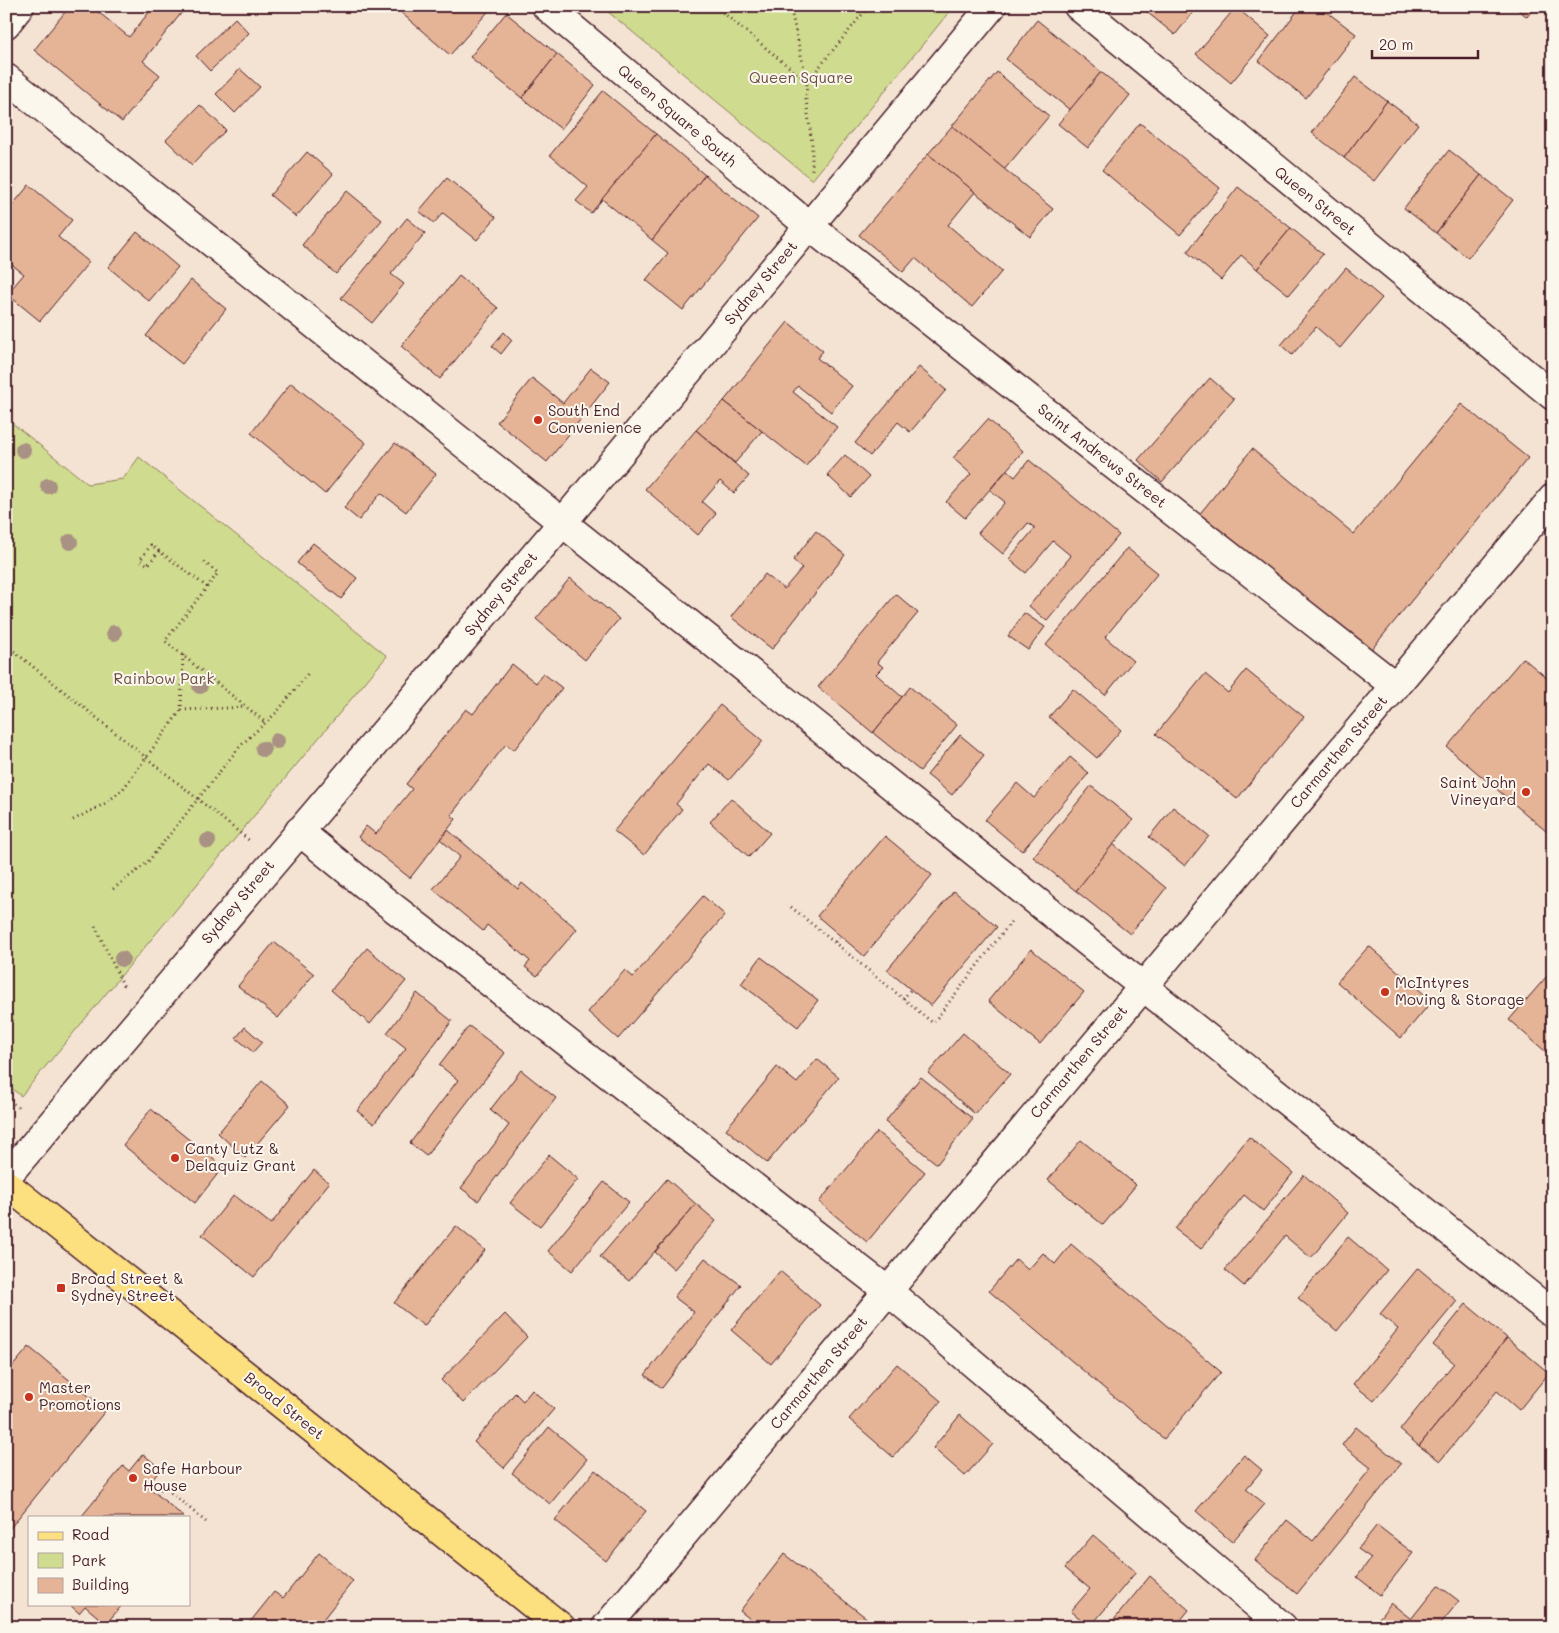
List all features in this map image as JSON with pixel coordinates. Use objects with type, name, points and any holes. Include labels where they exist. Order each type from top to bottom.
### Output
[{"type":"main road","name":"Broad Street","points":[[6,1184],[561,1627]]},
{"type":"street","points":[[6,24],[20,6]]},
{"type":"street","name":"Queen Square South","points":[[546,6],[809,226]]},
{"type":"street","name":"Sydney Street","points":[[6,1177],[139,1018],[563,522],[992,6]]},
{"type":"street","name":"Queen Street","points":[[1078,6],[1553,396]]},
{"type":"street","points":[[6,78],[1553,1314]]},
{"type":"street","name":"Saint Andrews Street","points":[[809,226],[1395,686]]},
{"type":"street","name":"Carmarthen Street","points":[[606,1627],[1553,498]]},
{"type":"street","points":[[299,831],[381,898],[888,1291],[1283,1627]]},
{"type":"path","points":[[715,6],[807,82]]},
{"type":"path","points":[[790,6],[807,82],[806,100],[812,143]]},
{"type":"path","points":[[807,82],[869,6]]},
{"type":"path","points":[[159,551],[148,565],[140,560],[151,545],[159,551],[207,587]]},
{"type":"path","points":[[204,562],[218,573],[165,640],[266,722]]},
{"type":"path","points":[[6,645],[274,860]]},
{"type":"path","points":[[73,820],[106,803],[123,789],[181,710],[183,655]]},
{"type":"path","points":[[113,889],[147,863],[242,745],[277,712],[309,672]]},
{"type":"path","points":[[181,710],[247,707]]},
{"type":"path","points":[[791,907],[933,1024],[1030,896]]},
{"type":"path","points":[[95,926],[139,1018]]},
{"type":"path","points":[[835,942],[840,935]]},
{"type":"path","points":[[903,998],[911,989]]},
{"type":"path","points":[[157,1494],[163,1486],[206,1522]]},
{"type":"green space","name":"Queen Square","points":[[601,6],[954,6],[812,180]]},
{"type":"green space","name":"Rainbow Park","points":[[6,418],[88,484],[123,479],[139,457],[387,656],[21,1096],[6,1084]]},
{"type":"building","points":[[70,6],[91,6],[129,37],[154,6],[187,6],[143,61],[160,75],[122,122],[34,50]]},
{"type":"building","points":[[404,6],[493,6],[450,55],[399,11]]},
{"type":"building","points":[[1143,6],[1198,6],[1175,35],[1142,8]]},
{"type":"building","points":[[1301,6],[1319,6],[1356,34],[1306,98],[1259,61]]},
{"type":"building","points":[[1514,6],[1535,6],[1527,17]]},
{"type":"building","points":[[1236,7],[1270,36],[1231,83],[1196,54]]},
{"type":"building","points":[[506,13],[557,54],[522,98],[470,57]]},
{"type":"building","points":[[235,18],[249,33],[210,71],[196,56]]},
{"type":"building","points":[[1037,20],[1101,72],[1070,110],[1006,59]]},
{"type":"building","points":[[557,54],[595,85],[561,129],[522,98]]},
{"type":"building","points":[[240,69],[260,87],[235,113],[216,94]]},
{"type":"building","points":[[997,72],[1049,116],[1004,170],[952,126]]},
{"type":"building","points":[[1101,72],[1130,95],[1088,148],[1058,124]]},
{"type":"building","points":[[1355,77],[1387,101],[1344,158],[1312,133]]},
{"type":"building","points":[[603,91],[656,134],[591,213],[576,201],[588,187],[550,155]]},
{"type":"building","points":[[1387,101],[1418,124],[1374,181],[1344,158]]},
{"type":"building","points":[[200,105],[226,130],[192,165],[166,140]]},
{"type":"building","points":[[1140,123],[1220,188],[1180,235],[1102,170]]},
{"type":"building","points":[[952,126],[1053,209],[1030,237],[928,154]]},
{"type":"building","points":[[656,134],[705,175],[652,240],[602,199]]},
{"type":"building","points":[[1449,150],[1481,175],[1436,233],[1404,208]]},
{"type":"building","points":[[307,152],[333,174],[296,217],[270,195]]},
{"type":"building","points":[[928,154],[975,192],[948,225],[1002,271],[972,307],[915,258],[903,272],[859,235]]},
{"type":"building","points":[[705,175],[758,218],[683,310],[646,280],[668,253],[652,240]]},
{"type":"building","points":[[1481,175],[1513,200],[1468,258],[1436,233]]},
{"type":"building","points":[[447,178],[496,217],[477,240],[443,213],[434,223],[419,211]]},
{"type":"building","points":[[29,185],[72,220],[58,237],[89,262],[40,321],[7,294],[24,274],[6,260],[6,213]]},
{"type":"building","points":[[1238,187],[1291,228],[1257,269],[1241,255],[1221,280],[1187,252]]},
{"type":"building","points":[[347,191],[382,220],[336,274],[302,245]]},
{"type":"building","points":[[407,218],[425,233],[391,274],[404,284],[372,323],[341,298]]},
{"type":"building","points":[[1291,228],[1323,254],[1289,295],[1257,269]]},
{"type":"building","points":[[137,232],[178,267],[149,301],[108,267]]},
{"type":"building","points":[[1346,268],[1382,298],[1340,348],[1316,327],[1292,355],[1281,345]]},
{"type":"building","points":[[459,276],[498,308],[440,379],[401,346]]},
{"type":"building","points":[[191,280],[226,309],[182,364],[146,336]]},
{"type":"building","points":[[788,322],[823,351],[817,358],[852,386],[831,412],[798,386],[793,392],[837,427],[806,466],[724,401]]},
{"type":"building","points":[[504,332],[512,340],[501,354],[492,346]]},
{"type":"building","points":[[919,367],[946,390],[910,432],[898,422],[870,456],[855,443]]},
{"type":"building","points":[[591,368],[610,382],[547,462],[497,422],[532,378],[563,403]]},
{"type":"building","points":[[1210,378],[1234,399],[1162,482],[1138,460]]},
{"type":"building","points":[[291,383],[366,443],[325,494],[251,433]]},
{"type":"building","points":[[724,401],[762,431],[735,463],[696,430]]},
{"type":"building","points":[[1461,404],[1528,458],[1367,655],[1198,516],[1252,449],[1354,534]]},
{"type":"building","points":[[988,419],[1023,451],[965,518],[946,502],[971,474],[953,458]]},
{"type":"building","points":[[696,430],[749,476],[734,493],[720,481],[702,502],[716,514],[698,535],[645,489]]},
{"type":"building","points":[[395,443],[436,474],[406,512],[381,493],[359,520],[344,508]]},
{"type":"building","points":[[845,455],[869,477],[851,497],[827,475]]},
{"type":"building","points":[[1029,460],[1119,535],[1047,621],[1029,606],[1071,556],[1053,541],[1026,573],[1009,559],[1035,528],[1028,523],[1003,554],[978,533],[1005,502],[990,490],[1007,470],[1015,477]]},
{"type":"building","points":[[816,531],[845,555],[772,649],[731,617],[765,574],[784,589],[802,568],[793,560]]},
{"type":"building","points":[[313,543],[357,578],[341,599],[297,563]]},
{"type":"building","points":[[1127,548],[1158,573],[1105,637],[1133,661],[1105,695],[1046,645]]},
{"type":"building","points":[[570,578],[619,619],[585,660],[536,619]]},
{"type":"building","points":[[896,594],[918,613],[877,662],[883,667],[876,674],[902,697],[873,733],[818,687]]},
{"type":"building","points":[[1024,613],[1045,627],[1028,650],[1008,636]]},
{"type":"building","name":"Saint John Vineyard","points":[[1523,658],[1553,683],[1553,837],[1447,747]]},
{"type":"building","points":[[512,664],[536,683],[543,673],[562,688],[514,750],[506,744],[451,815],[456,819],[410,878],[358,837],[366,826],[376,834],[412,789],[406,784],[466,709],[473,714]]},
{"type":"building","points":[[1246,670],[1304,717],[1237,799],[1156,734],[1205,674],[1228,693]]},
{"type":"building","points":[[910,687],[957,725],[920,771],[873,733]]},
{"type":"building","points":[[1073,689],[1121,730],[1097,758],[1049,717]]},
{"type":"building","points":[[720,705],[763,741],[729,780],[709,764],[676,804],[682,809],[644,855],[614,831]]},
{"type":"building","points":[[960,735],[984,755],[952,795],[927,775]]},
{"type":"building","points":[[1070,757],[1089,773],[1022,851],[985,820],[1017,783],[1034,798]]},
{"type":"building","points":[[1091,786],[1133,820],[1076,891],[1033,857]]},
{"type":"building","points":[[731,798],[770,833],[749,857],[710,822]]},
{"type":"building","points":[[1173,807],[1209,836],[1185,866],[1149,837]]},
{"type":"building","points":[[448,830],[518,889],[522,883],[577,929],[537,976],[525,967],[530,961],[487,925],[483,931],[433,889],[460,857],[440,839]]},
{"type":"building","points":[[885,836],[932,875],[864,956],[817,916]]},
{"type":"building","points":[[1113,844],[1166,888],[1130,934],[1076,891]]},
{"type":"building","points":[[954,891],[997,927],[931,1006],[887,970]]},
{"type":"building","points":[[703,896],[725,915],[618,1039],[588,1012],[625,970],[633,977]]},
{"type":"building","points":[[274,942],[314,974],[278,1018],[238,986]]},
{"type":"building","name":"McIntyres Moving & Storage","points":[[1369,946],[1432,1001],[1401,1038],[1337,982]]},
{"type":"building","points":[[367,948],[406,981],[370,1024],[331,990]]},
{"type":"building","points":[[1031,949],[1084,992],[1040,1044],[988,1001]]},
{"type":"building","points":[[761,957],[818,1000],[798,1027],[741,984]]},
{"type":"building","points":[[1553,969],[1553,1058],[1509,1020]]},
{"type":"building","points":[[417,993],[452,1021],[374,1124],[357,1111],[406,1048],[387,1033]]},
{"type":"building","points":[[469,1026],[505,1053],[426,1156],[410,1143],[458,1080],[439,1065]]},
{"type":"building","points":[[245,1027],[262,1042],[253,1052],[236,1038]]},
{"type":"building","points":[[963,1033],[1010,1074],[975,1114],[928,1073]]},
{"type":"building","points":[[817,1059],[839,1077],[767,1163],[726,1129],[777,1067],[797,1083]]},
{"type":"building","points":[[521,1070],[556,1098],[478,1201],[461,1188],[509,1125],[490,1110]]},
{"type":"building","points":[[921,1077],[973,1119],[937,1164],[885,1122]]},
{"type":"building","points":[[262,1081],[290,1105],[245,1158],[218,1133]]},
{"type":"building","name":"Canty Lutz & Delaquiz Grant","points":[[151,1109],[223,1167],[195,1203],[123,1145]]},
{"type":"building","points":[[877,1132],[925,1172],[867,1242],[819,1202]]},
{"type":"building","points":[[1249,1137],[1293,1173],[1263,1211],[1244,1195],[1201,1249],[1175,1229]]},
{"type":"building","points":[[1081,1140],[1136,1185],[1103,1225],[1048,1180]]},
{"type":"building","points":[[549,1155],[578,1179],[540,1226],[510,1203]]},
{"type":"building","points":[[314,1170],[329,1183],[254,1277],[202,1235],[234,1195],[271,1224]]},
{"type":"building","points":[[1304,1175],[1348,1213],[1311,1258],[1285,1236],[1244,1286],[1225,1270]]},
{"type":"building","points":[[667,1179],[696,1204],[629,1281],[600,1257]]},
{"type":"building","points":[[604,1182],[629,1202],[572,1271],[548,1251]]},
{"type":"building","points":[[696,1204],[716,1221],[674,1269],[655,1252]]},
{"type":"building","points":[[456,1226],[485,1250],[424,1326],[394,1303]]},
{"type":"building","points":[[1348,1237],[1387,1270],[1337,1331],[1298,1298]]},
{"type":"building","points":[[1071,1244],[1221,1372],[1164,1439],[989,1291],[1016,1259],[1028,1270],[1043,1253],[1055,1264]]},
{"type":"building","points":[[705,1258],[741,1285],[662,1388],[645,1375],[694,1312],[674,1297]]},
{"type":"building","points":[[1418,1268],[1457,1301],[1374,1401],[1353,1384],[1398,1329],[1380,1314]]},
{"type":"building","points":[[780,1271],[820,1305],[771,1364],[731,1330]]},
{"type":"building","points":[[1466,1304],[1507,1338],[1419,1446],[1400,1430],[1454,1363],[1433,1345]]},
{"type":"building","points":[[505,1314],[527,1337],[463,1403],[441,1380]]},
{"type":"building","points":[[1507,1338],[1549,1373],[1519,1410],[1497,1391],[1440,1461],[1419,1446]]},
{"type":"building","points":[[29,1347],[106,1410],[6,1533],[6,1374]]},
{"type":"building","points":[[897,1364],[941,1401],[893,1457],[849,1419]]},
{"type":"building","points":[[532,1390],[554,1409],[504,1468],[474,1442],[515,1393],[523,1401]]},
{"type":"building","points":[[960,1415],[993,1444],[965,1476],[933,1448]]},
{"type":"building","points":[[549,1427],[587,1459],[550,1504],[512,1473]]},
{"type":"building","points":[[1356,1427],[1401,1464],[1297,1594],[1255,1560],[1287,1520],[1313,1541],[1371,1468],[1342,1445]]},
{"type":"building","name":"Safe Harbour House","points":[[143,1454],[161,1469],[147,1486],[183,1516],[82,1516],[123,1466],[129,1471]]},
{"type":"building","points":[[1244,1455],[1262,1470],[1246,1489],[1265,1504],[1232,1542],[1196,1511]]},
{"type":"building","points":[[595,1470],[646,1511],[606,1561],[555,1520]]},
{"type":"building","points":[[1377,1525],[1413,1553],[1380,1595],[1357,1577],[1371,1558],[1358,1549]]},
{"type":"building","points":[[1093,1535],[1136,1572],[1090,1627],[1071,1611],[1090,1589],[1065,1568]]},
{"type":"building","points":[[319,1553],[353,1581],[317,1627],[246,1627],[274,1592],[283,1598]]},
{"type":"building","points":[[784,1554],[878,1627],[760,1627],[740,1611]]},
{"type":"building","points":[[1150,1576],[1189,1610],[1175,1627],[1108,1627]]},
{"type":"building","points":[[1438,1585],[1459,1601],[1438,1627],[1372,1627],[1391,1603],[1411,1619]]},
{"type":"building","points":[[71,1606],[85,1606],[79,1613]]},
{"type":"building","points":[[85,1606],[121,1606],[106,1624]]},
{"type":"place","name":"South End Convenience","points":[[538,420]]},
{"type":"place","name":"Saint John Vineyard","points":[[1526,792]]},
{"type":"place","name":"McIntyres Moving & Storage","points":[[1385,992]]},
{"type":"place","name":"Canty Lutz & Delaquiz Grant","points":[[175,1158]]},
{"type":"place","name":"Broad Street & Sydney Street","points":[[61,1288]]},
{"type":"place","name":"Master Promotions","points":[[29,1397]]},
{"type":"place","name":"Safe Harbour House","points":[[133,1478]]}]
